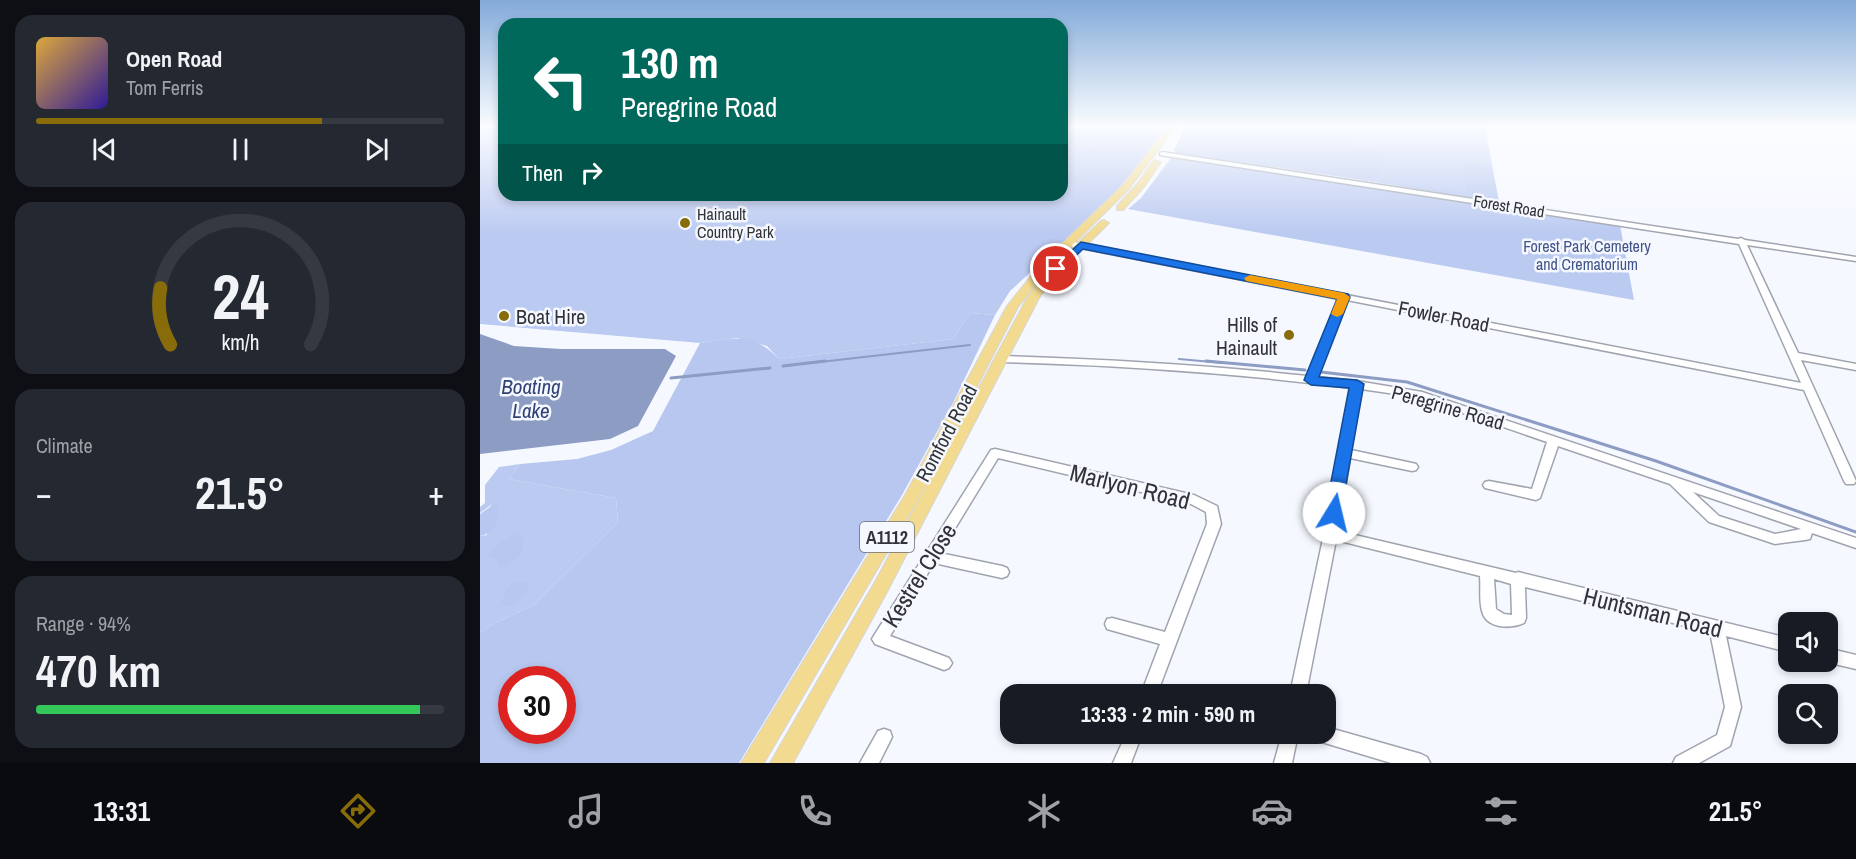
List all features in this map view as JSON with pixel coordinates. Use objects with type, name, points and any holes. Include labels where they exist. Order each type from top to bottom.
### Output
[{"type":"main road","name":"Romford Road","points":[[781,763],[882,585],[1040,287],[1144,163]]},
{"type":"main road","name":"Romford Road","points":[[752,763],[911,498],[1013,306],[1035,276],[1141,185],[1156,163]]},
{"type":"street","name":"Forest Road","points":[[1220,163],[1856,259]]},
{"type":"street","points":[[1741,240],[1796,356],[1807,387],[1850,481]]},
{"type":"street","name":"Fowler Road","points":[[1074,244],[1807,387]]},
{"type":"street","points":[[1311,380],[1344,297]]},
{"type":"street","points":[[1796,356],[1856,367]]},
{"type":"street","name":"Peregrine Road","points":[[1001,359],[1141,364],[1357,384],[1418,394],[1856,543]]},
{"type":"street","points":[[1300,684],[1357,384]]},
{"type":"street","points":[[1488,485],[1536,495],[1554,439]]},
{"type":"street","name":"Kestrel Close","points":[[944,663],[880,639],[994,453]]},
{"type":"street","name":"Marlyon Road","points":[[994,453],[1194,500],[1212,509],[1214,524],[1153,684]]},
{"type":"street","points":[[1344,453],[1412,467]]},
{"type":"street","name":"Peregrine Road","points":[[1671,479],[1714,519],[1775,539],[1805,535],[1808,527]]},
{"type":"street","name":"Huntsman Road","points":[[1330,534],[1778,642]]},
{"type":"street","points":[[931,557],[1002,572]]},
{"type":"street","points":[[1487,571],[1489,610],[1495,617],[1506,621],[1519,618],[1518,578]]},
{"type":"street","points":[[1112,624],[1169,640]]},
{"type":"street","points":[[1682,763],[1724,740],[1733,707],[1716,627]]},
{"type":"street","points":[[1838,658],[1856,662]]},
{"type":"street","points":[[868,763],[884,737]]},
{"type":"street","points":[[1336,738],[1421,763]]},
{"type":"street","points":[[1122,763],[1130,744]]},
{"type":"street","points":[[1283,763],[1288,744]]},
{"type":"green space","points":[[480,163],[498,163],[498,201],[1068,201],[1068,163],[1140,163],[1112,197],[1010,291],[995,315],[970,313],[953,339],[779,359],[767,346],[737,338],[700,343],[480,324]]},
{"type":"green space","name":"Forest Park Cemetery and Crematorium","points":[[1168,163],[1202,163],[1620,225],[1634,300],[1128,209],[1141,198]]},
{"type":"green space","points":[[1345,163],[1492,163],[1499,202],[1342,177]]},
{"type":"green space","points":[[520,464],[509,479],[616,498],[618,522],[535,604],[480,633],[480,536],[487,535],[491,505],[480,513],[480,507],[485,503],[485,485],[499,467]]},
{"type":"shaded area","points":[[1242,163],[1383,163],[1378,180]]},
{"type":"shaded area","points":[[1471,164],[1492,167],[1499,202],[1399,186],[1393,183],[1466,193],[1466,176],[1457,168]]},
{"type":"shaded area","points":[[970,313],[995,315],[953,403],[902,495],[739,763],[480,763],[480,633],[535,604],[618,522],[616,498],[509,479],[520,464],[577,459],[611,450],[653,431],[700,343],[733,339],[752,341],[770,350],[779,359],[953,339]]},
{"type":"shaded area","points":[[497,502],[498,518],[494,528],[480,536],[480,514]]},
{"type":"shaded area","points":[[515,535],[524,535],[521,553],[516,560],[500,567],[498,560],[490,557],[492,552],[499,542]]},
{"type":"shaded area","points":[[526,582],[529,587],[523,597],[511,607],[501,604],[505,592],[512,583]]},
{"type":"water","name":"Boating Lake","points":[[480,334],[514,346],[561,349],[665,349],[676,356],[638,426],[610,439],[480,454]]},
{"type":"waterway","points":[[811,363],[970,345]]},
{"type":"waterway","points":[[1179,359],[1223,363]]},
{"type":"waterway","points":[[783,366],[825,361]]},
{"type":"waterway","points":[[1206,361],[1305,370]]},
{"type":"waterway","points":[[671,378],[770,368]]},
{"type":"waterway","points":[[1321,372],[1407,382],[1656,461],[1856,532]]},
{"type":"slow traffic","points":[[1250,278],[1344,297],[1337,314]]},
{"type":"place","name":"Hainault Country Park","points":[[685,223]]},
{"type":"place","name":"Boat Hire","points":[[504,316]]},
{"type":"place","name":"Hills of Hainault","points":[[1289,335]]},
{"type":"route","points":[[1056,269],[1081,245],[1344,297],[1311,380],[1357,384],[1334,513]]}]
